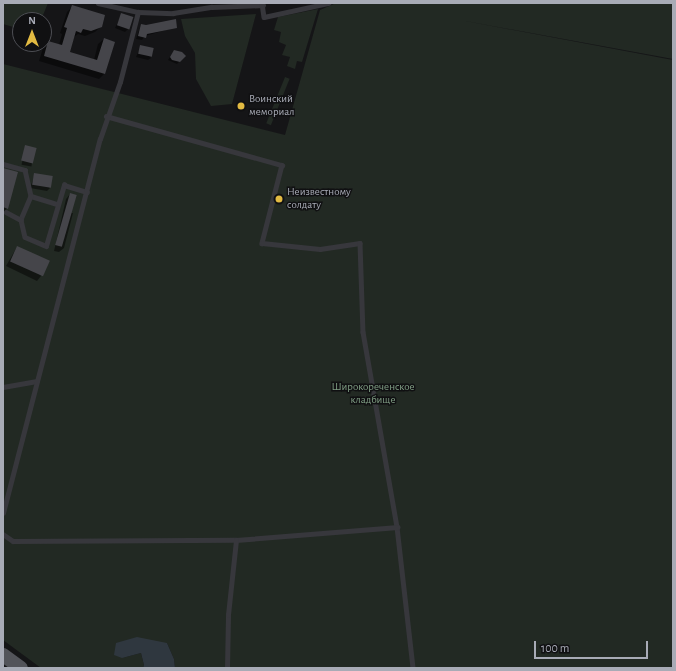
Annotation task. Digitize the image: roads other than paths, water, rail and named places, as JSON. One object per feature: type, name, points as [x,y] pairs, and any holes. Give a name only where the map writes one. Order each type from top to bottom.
[{"type":"main road","points":[[3,655],[20,668]]},
{"type":"lane","points":[[98,3],[138,12],[173,13],[212,7],[262,4],[264,16],[328,3]]},
{"type":"lane","points":[[3,513],[36,381],[88,192],[106,116],[120,82],[138,12]]},
{"type":"lane","points":[[106,116],[282,165],[262,243],[320,249],[360,243],[363,332],[398,527],[413,668]]},
{"type":"lane","points":[[3,164],[25,170],[31,196],[21,220],[25,238],[46,246],[57,204],[64,185],[88,192]]},
{"type":"lane","points":[[31,196],[57,204]]},
{"type":"lane","points":[[6,212],[21,220]]},
{"type":"lane","points":[[3,387],[36,381]]},
{"type":"lane","points":[[3,534],[12,541],[236,540],[398,527]]},
{"type":"lane","points":[[227,668],[228,615],[236,540]]},
{"type":"place","name":"Воинский мемориал","points":[[241,106]]},
{"type":"place","name":"Неизвестному солдату","points":[[279,199]]},
{"type":"park label","name":"Широкореченское кладбище","points":[[373,394]]}]
